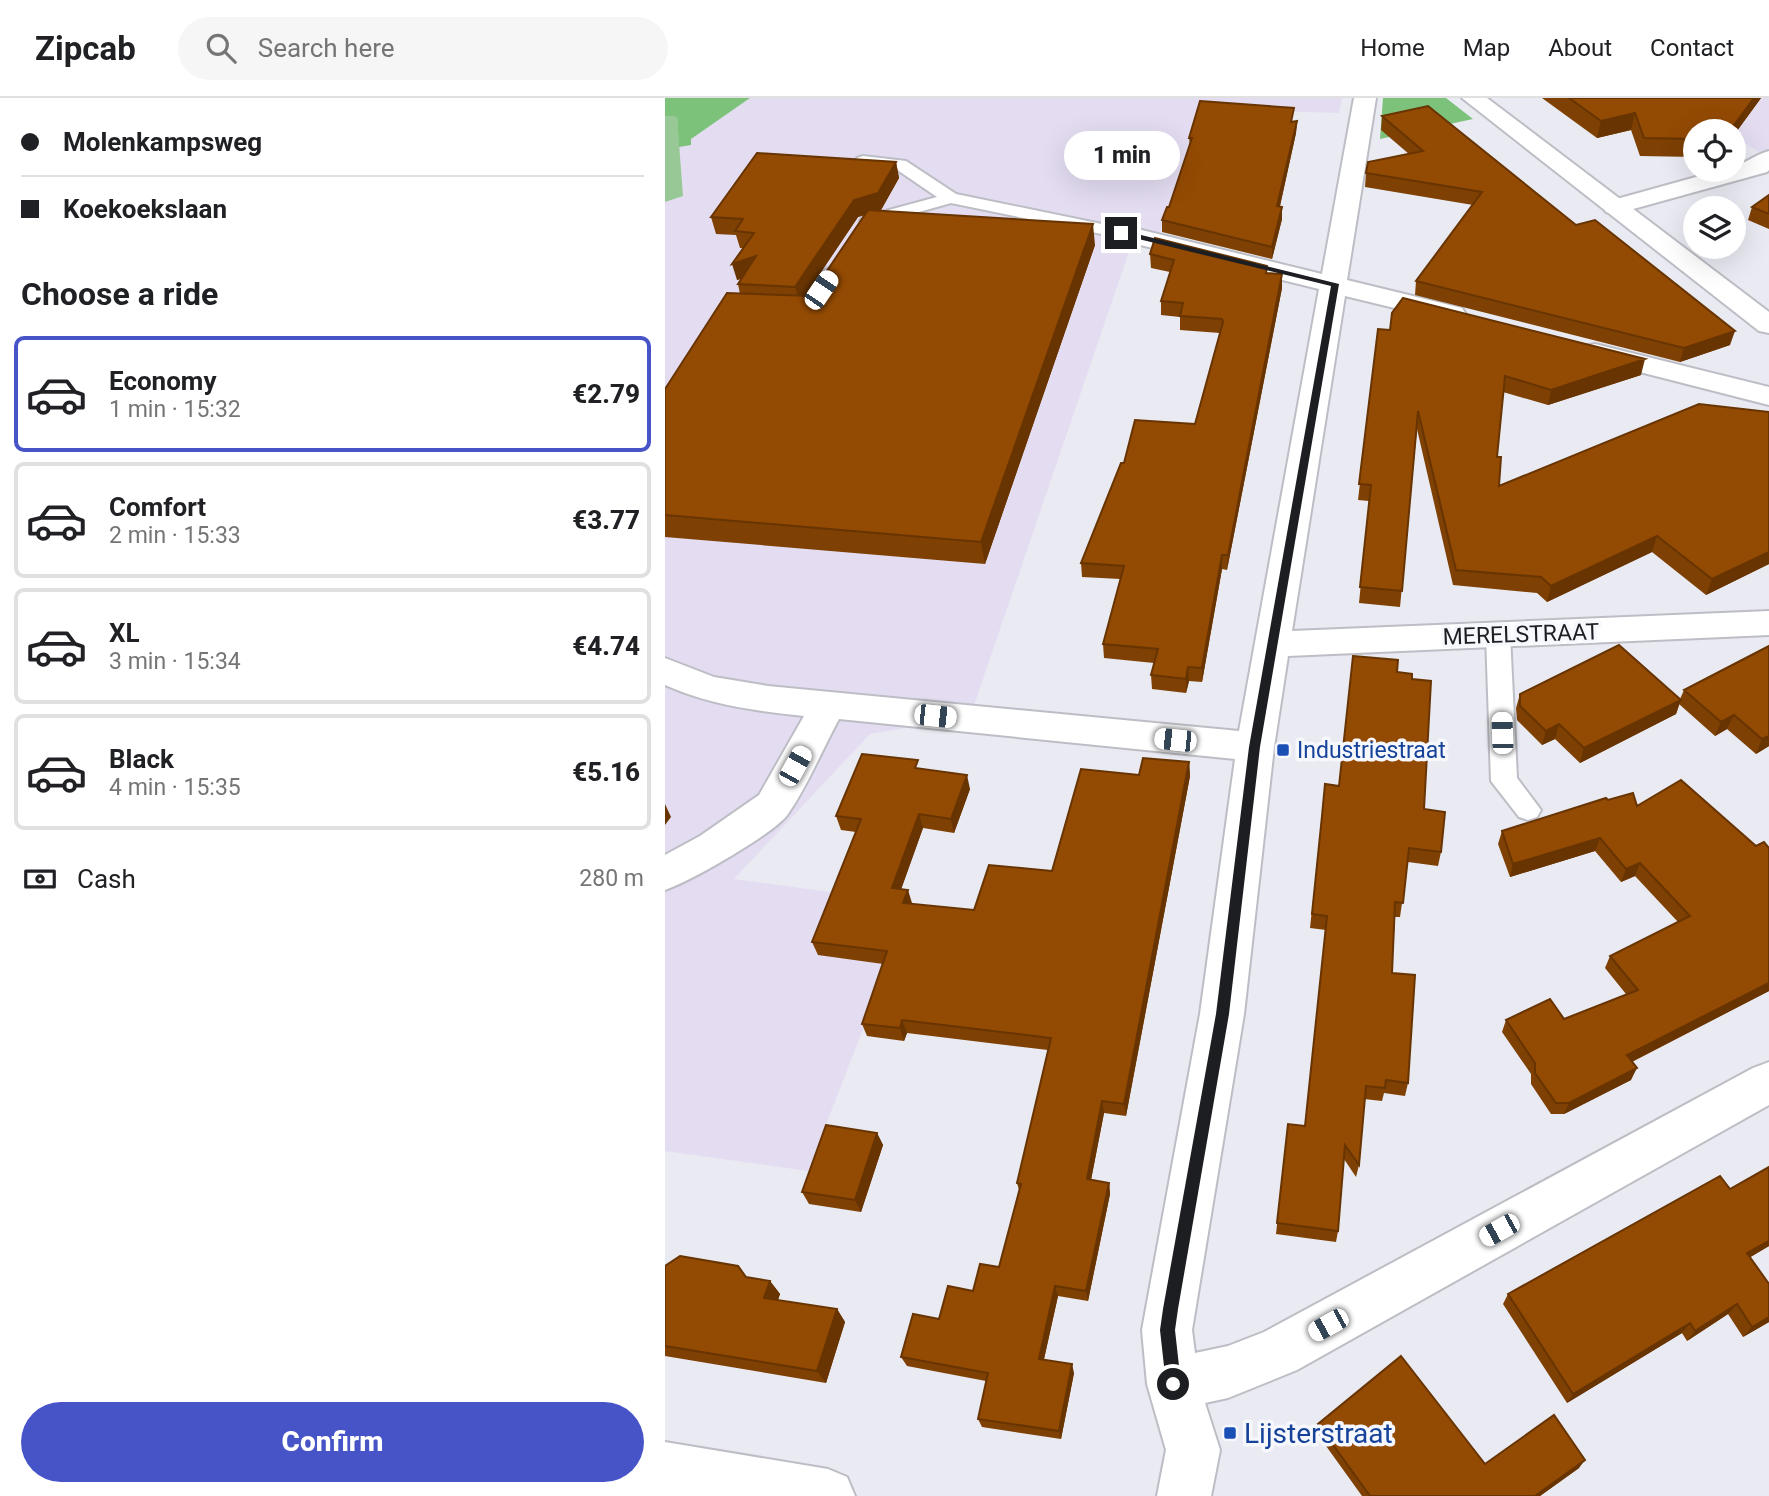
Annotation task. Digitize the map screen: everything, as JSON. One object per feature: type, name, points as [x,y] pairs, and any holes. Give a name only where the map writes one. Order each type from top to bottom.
[{"type":"street","points":[[1186,1495],[1193,1450],[1173,1384],[1167,1330],[1222,1014],[1255,747],[1365,98]]},
{"type":"street","points":[[1473,98],[1769,325]]},
{"type":"street","points":[[1615,206],[1758,167],[1769,158]]},
{"type":"street","points":[[1121,233],[1476,320]]},
{"type":"street","points":[[1566,344],[1769,396]]},
{"type":"street","name":"MERELSTRAAT","points":[[1273,644],[1769,623]]},
{"type":"street","points":[[665,671],[708,689],[828,706],[1255,747]]},
{"type":"street","points":[[665,874],[714,848],[773,806],[828,706]]},
{"type":"street","points":[[1173,1384],[1228,1373],[1279,1352],[1769,1082]]},
{"type":"street","points":[[665,1469],[828,1496]]},
{"type":"lane","points":[[847,160],[900,164],[951,198],[1121,233]]},
{"type":"lane","points":[[858,233],[866,222],[951,198]]},
{"type":"lane","points":[[1498,635],[1504,781],[1528,810]]},
{"type":"shaded area","points":[[665,98],[1342,98],[1339,113],[1202,109],[1160,233],[1132,243],[970,717],[870,734],[734,879],[912,903],[808,1171],[665,1151]]},
{"type":"shaded area","points":[[1675,98],[1769,98],[1769,158],[1746,144],[1746,119],[1713,119]]},
{"type":"green space","points":[[665,98],[750,98],[691,139],[691,145],[679,147],[677,117],[665,116]]},
{"type":"green space","points":[[1383,98],[1446,98],[1473,119],[1380,139]]},
{"type":"green space","points":[[665,116],[677,117],[683,196],[665,202]]},
{"type":"building","points":[[1569,98],[1754,98],[1738,119],[1683,119],[1683,139],[1644,138],[1635,113],[1601,121]]},
{"type":"building","points":[[1200,101],[1294,108],[1291,122],[1297,121],[1277,206],[1282,207],[1272,247],[1162,220],[1169,207],[1192,138],[1189,138]]},
{"type":"building","points":[[1428,106],[1576,225],[1595,220],[1735,331],[1684,348],[1416,281],[1482,192],[1366,173],[1368,162],[1423,151],[1382,116]]},
{"type":"building","points":[[757,153],[896,162],[878,193],[854,200],[795,287],[738,284],[756,256],[732,264],[754,233],[735,231],[743,219],[711,217]]},
{"type":"building","points":[[1769,195],[1769,214],[1752,207]]},
{"type":"building","points":[[868,210],[1093,224],[981,542],[665,515],[665,389],[727,293],[810,296]]},
{"type":"building","points":[[1155,238],[1267,266],[1266,273],[1282,274],[1228,555],[1222,555],[1202,668],[1188,667],[1186,679],[1151,675],[1158,649],[1103,644],[1124,566],[1081,563],[1121,463],[1124,463],[1135,420],[1195,424],[1223,322],[1222,319],[1180,316],[1183,303],[1161,301],[1174,260],[1150,254]]},
{"type":"building","points":[[1403,298],[1645,359],[1551,390],[1505,376],[1497,457],[1501,457],[1499,486],[1699,404],[1769,412],[1769,552],[1712,579],[1657,536],[1551,586],[1541,577],[1456,570],[1418,411],[1402,591],[1360,587],[1371,485],[1359,484],[1378,329],[1390,330],[1392,313]]},
{"type":"building","points":[[1619,645],[1681,700],[1584,748],[1559,724],[1546,731],[1520,706],[1520,694]]},
{"type":"building","points":[[1769,646],[1769,736],[1762,739],[1734,715],[1721,722],[1684,690]]},
{"type":"building","points":[[1353,656],[1398,660],[1397,672],[1412,674],[1412,679],[1431,681],[1424,809],[1445,812],[1441,852],[1409,848],[1403,903],[1395,902],[1392,973],[1415,975],[1408,1083],[1386,1080],[1385,1088],[1366,1086],[1359,1165],[1345,1145],[1338,1231],[1277,1223],[1288,1124],[1305,1126],[1327,916],[1312,914],[1325,784],[1339,786]]},
{"type":"building","points":[[862,754],[918,760],[915,768],[967,775],[951,819],[919,814],[892,888],[908,890],[903,903],[974,910],[989,865],[1052,871],[1081,769],[1139,775],[1143,758],[1189,762],[1124,1104],[1102,1101],[1087,1179],[1109,1183],[1086,1291],[1055,1286],[1039,1359],[1072,1364],[1059,1431],[978,1419],[988,1373],[901,1357],[913,1314],[939,1319],[948,1286],[973,1291],[980,1264],[999,1267],[1021,1184],[1017,1183],[1051,1038],[902,1020],[900,1028],[862,1024],[887,951],[812,942],[861,819],[836,816]]},
{"type":"building","points":[[1681,780],[1756,846],[1764,842],[1769,848],[1769,983],[1627,1055],[1637,1068],[1569,1103],[1556,1103],[1535,1073],[1535,1063],[1506,1020],[1550,999],[1564,1019],[1638,990],[1610,956],[1690,916],[1640,863],[1626,869],[1600,838],[1513,864],[1502,831],[1606,798],[1608,800],[1633,793],[1637,806]]},
{"type":"building","points":[[826,1125],[877,1133],[855,1200],[802,1192]]},
{"type":"building","points":[[1769,1167],[1769,1241],[1747,1253],[1769,1284],[1769,1317],[1752,1327],[1737,1304],[1695,1331],[1690,1323],[1573,1394],[1508,1294],[1720,1176],[1730,1189]]},
{"type":"building","points":[[680,1256],[738,1266],[746,1277],[770,1281],[764,1298],[837,1309],[817,1371],[665,1346],[665,1266]]},
{"type":"building","points":[[1401,1356],[1485,1464],[1554,1415],[1585,1460],[1535,1496],[1370,1496],[1318,1424]]},
{"type":"place","name":"Industriestraat","points":[[1283,750]]},
{"type":"place","name":"Lijsterstraat","points":[[1230,1433]]},
{"type":"route","points":[[1121,233],[1335,284],[1255,747],[1222,1014],[1167,1330],[1173,1384]]}]
